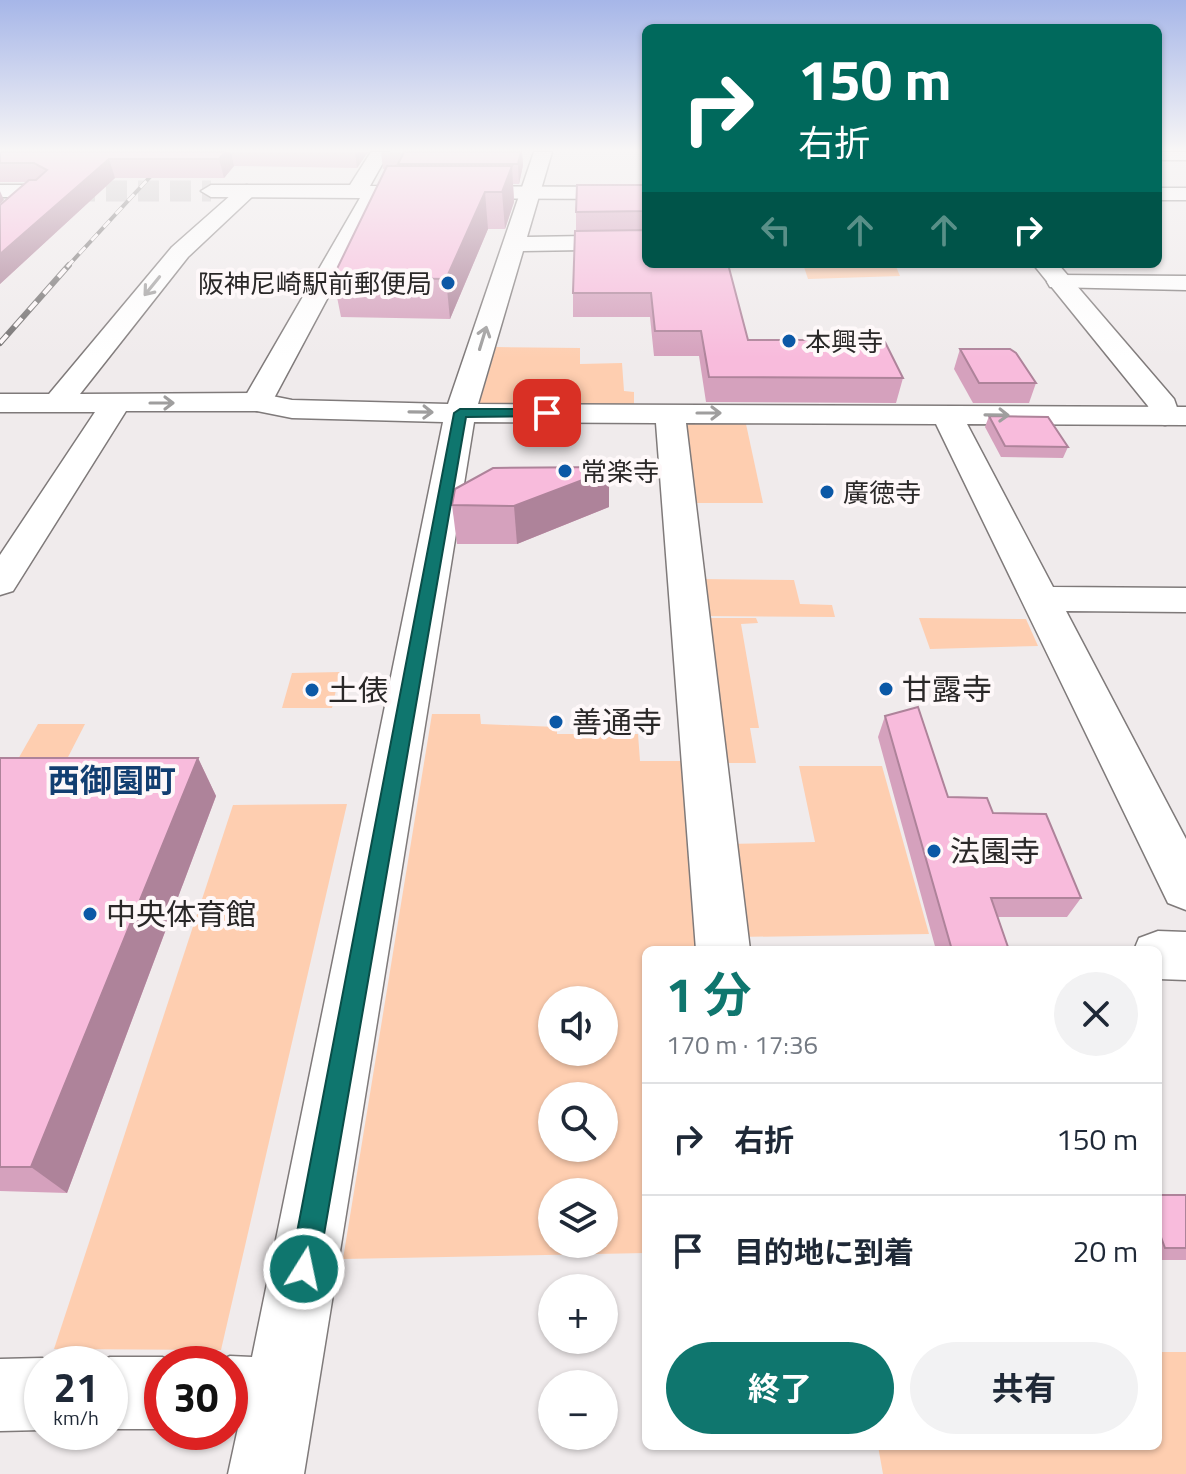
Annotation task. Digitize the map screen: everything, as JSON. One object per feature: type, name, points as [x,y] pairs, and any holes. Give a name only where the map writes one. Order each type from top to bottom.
[{"type":"street","points":[[57,403],[180,252],[214,221]]},
{"type":"street","points":[[257,402],[350,221]]},
{"type":"street","points":[[266,1474],[256,1393],[460,413],[519,221]]},
{"type":"street","points":[[512,244],[642,242]]},
{"type":"street","points":[[1052,273],[1186,283]]},
{"type":"street","points":[[1052,273],[1179,424]]},
{"type":"street","points":[[0,403],[257,402],[292,409],[460,413],[947,415],[1179,424]]},
{"type":"street","points":[[0,583],[116,403]]},
{"type":"street","points":[[670,413],[723,946]]},
{"type":"street","points":[[947,415],[1186,888]]},
{"type":"street","points":[[1040,599],[1181,609]]},
{"type":"street","points":[[1162,955],[1186,956]]},
{"type":"street","points":[[0,1395],[24,1394]]},
{"type":"shaded area","points":[[804,268],[897,268],[900,276],[808,279]]},
{"type":"shaded area","points":[[496,347],[580,348],[580,364],[622,363],[624,391],[634,392],[634,406],[479,405]]},
{"type":"shaded area","points":[[690,424],[746,424],[763,503],[692,503],[682,428]]},
{"type":"shaded area","points":[[698,579],[794,580],[800,604],[832,605],[835,617],[702,616]]},
{"type":"shaded area","points":[[701,618],[756,618],[758,623],[741,624],[759,728],[750,728],[756,763],[718,763]]},
{"type":"shaded area","points":[[919,618],[1026,619],[1038,646],[930,649]]},
{"type":"shaded area","name":"土俵","points":[[340,672],[332,708],[282,708],[292,673]]},
{"type":"shaded area","name":"善通寺","points":[[432,714],[480,714],[481,724],[557,727],[557,734],[638,734],[640,761],[685,761],[702,946],[642,946],[642,1253],[618,1254],[618,1178],[538,1178],[538,1255],[343,1259]]},
{"type":"shaded area","points":[[38,724],[85,724],[66,761],[17,761]]},
{"type":"shaded area","points":[[799,766],[882,766],[929,934],[739,937],[728,844],[815,842]]},
{"type":"shaded area","points":[[347,804],[222,1346],[144,1346],[144,1350],[128,1349],[128,1346],[55,1346],[233,805]]},
{"type":"shaded area","points":[[1162,1352],[1186,1352],[1186,1474],[883,1474],[879,1450],[1162,1450]]},
{"type":"building","points":[[0,221],[38,221],[0,254]]},
{"type":"building","points":[[360,221],[472,221],[446,279],[333,277]]},
{"type":"building","points":[[642,230],[642,268],[729,268],[748,340],[884,340],[903,378],[709,377],[701,331],[655,331],[651,293],[573,293],[575,231]]},
{"type":"building","points":[[960,349],[1010,349],[1036,383],[979,383]]},
{"type":"building","points":[[989,416],[1048,417],[1068,447],[1005,446]]},
{"type":"building","points":[[609,467],[609,470],[514,506],[452,505],[455,489],[493,468]]},
{"type":"building","points":[[918,707],[948,797],[987,798],[993,813],[1046,814],[1081,898],[991,898],[1008,946],[951,946],[885,716]]},
{"type":"building","points":[[0,758],[198,758],[31,1167],[0,1167]]},
{"type":"building","points":[[1162,1195],[1186,1195],[1186,1248],[1165,1248],[1162,1240]]},
{"type":"railway","points":[[67,267],[110,221]]},
{"type":"railway","points":[[0,343],[69,265]]},
{"type":"place","name":"阪神尼崎駅前郵便局","points":[[448,283]]},
{"type":"place","name":"本興寺","points":[[789,341]]},
{"type":"place","name":"常楽寺","points":[[565,471]]},
{"type":"place","name":"廣徳寺","points":[[827,492]]},
{"type":"place","name":"甘露寺","points":[[886,689]]},
{"type":"place","name":"土俵","points":[[312,690]]},
{"type":"place","name":"善通寺","points":[[556,722]]},
{"type":"place","name":"法園寺","points":[[934,851]]},
{"type":"place","name":"中央体育館","points":[[90,914]]},
{"type":"district","name":"西御園町","points":[[112,780]]},
{"type":"route","points":[[304,1269],[460,413],[547,413]]}]
